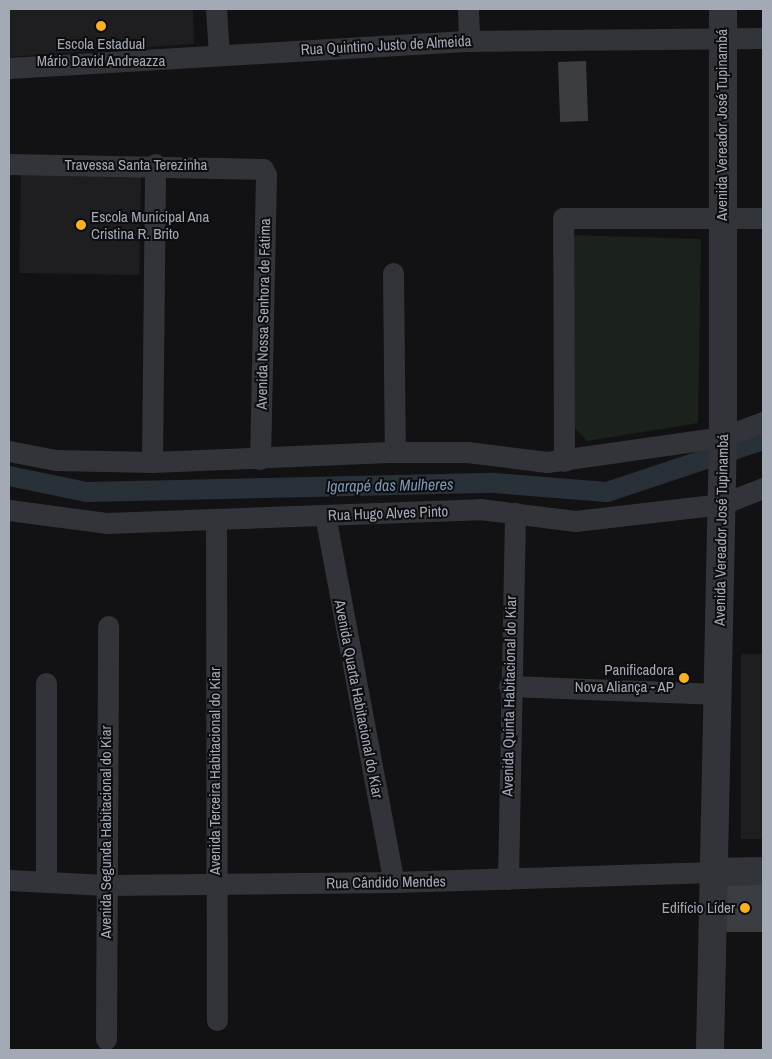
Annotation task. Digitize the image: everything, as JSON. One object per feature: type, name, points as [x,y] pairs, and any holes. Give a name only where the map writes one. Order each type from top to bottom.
[{"type":"street","points":[[216,9],[219,55]]},
{"type":"street","points":[[468,9],[469,41]]},
{"type":"street","name":"Avenida Vereador José Tupinambá","points":[[710,1050],[723,442],[722,9]]},
{"type":"street","name":"Rua Quintino Justo de Almeida","points":[[9,68],[469,41],[763,38]]},
{"type":"street","name":"Travessa Santa Terezinha","points":[[9,164],[155,164],[263,169]]},
{"type":"street","points":[[152,462],[155,164]]},
{"type":"street","name":"Avenida Nossa Senhora de Fátima","points":[[260,459],[266,175],[263,169]]},
{"type":"street","points":[[564,461],[563,218],[763,218]]},
{"type":"street","points":[[393,274],[395,452]]},
{"type":"street","points":[[9,451],[55,460],[152,462],[395,452],[564,461],[723,442],[763,422]]},
{"type":"street","name":"Rua Hugo Alves Pinto","points":[[9,510],[106,523],[216,521],[480,509],[575,522],[763,488]]},
{"type":"street","name":"Avenida Quinta Habitacional do Kiar","points":[[508,879],[509,686],[515,513]]},
{"type":"street","name":"Avenida Quarta Habitacional do Kiar","points":[[325,515],[394,882]]},
{"type":"street","name":"Avenida Terceira Habitacional do Kiar","points":[[216,521],[215,884],[217,1020]]},
{"type":"street","name":"Avenida Segunda Habitacional do Kiar","points":[[106,1039],[108,626]]},
{"type":"street","points":[[46,683],[46,882]]},
{"type":"street","points":[[509,686],[719,694]]},
{"type":"street","name":"Rua Cândido Mendes","points":[[9,880],[106,885],[394,882],[763,871]]},
{"type":"shaded area","name":"Escola Estadual Mário David Andreazza","points":[[9,9],[193,9],[194,44],[9,57]]},
{"type":"shaded area","name":"Escola Municipal Ana Cristina R. Brito","points":[[21,173],[141,175],[139,275],[19,273]]},
{"type":"shaded area","points":[[568,235],[701,239],[698,423],[587,441],[568,420]]},
{"type":"shaded area","points":[[741,654],[763,654],[763,839],[741,839]]},
{"type":"building","points":[[586,61],[588,121],[560,122],[558,62]]},
{"type":"building","name":"Edifício Líder","points":[[726,884],[763,884],[763,932],[726,932]]},
{"type":"waterway","name":"Igarapé das Mulheres","points":[[9,476],[86,492],[494,483],[607,492],[763,440]]},
{"type":"place","name":"Escola Estadual Mário David Andreazza","points":[[101,26]]},
{"type":"place","name":"Escola Municipal Ana Cristina R. Brito","points":[[81,225]]},
{"type":"place","name":"Panificadora Nova Aliança - AP","points":[[684,678]]},
{"type":"place","name":"Edifício Líder","points":[[745,908]]}]
